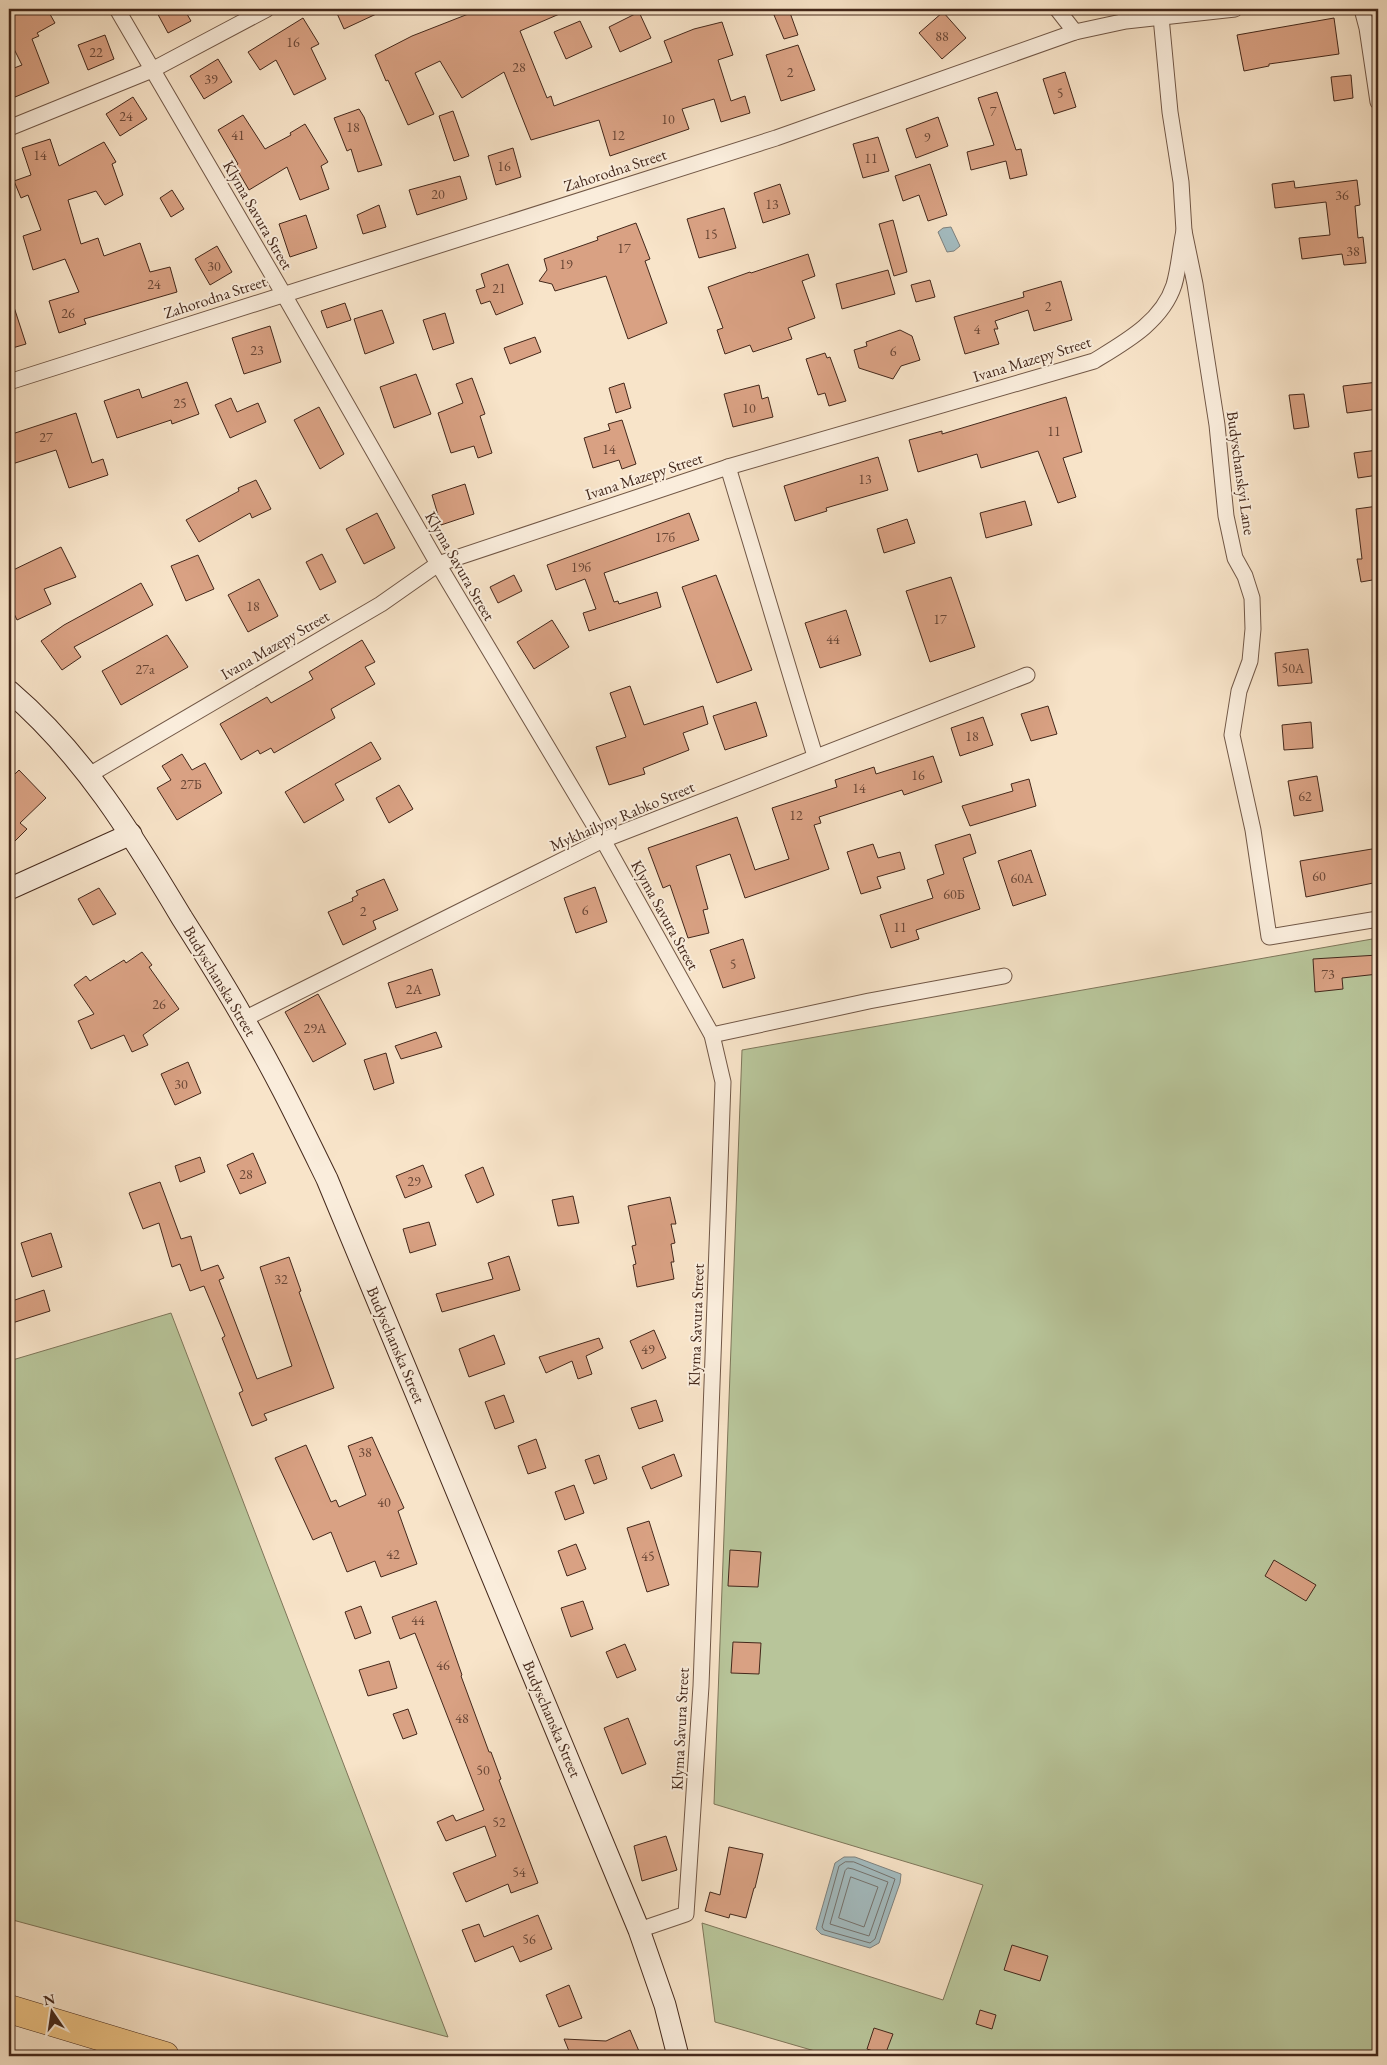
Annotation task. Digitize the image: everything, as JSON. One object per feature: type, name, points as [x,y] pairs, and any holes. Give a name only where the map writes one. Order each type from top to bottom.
[{"type":"highway","points":[[9,2009],[165,2056]]},
{"type":"street","name":"Klyma Savura Street","points":[[117,9],[283,293],[438,564],[603,840],[712,1035],[723,1082],[701,1686],[686,1914],[639,1930]]},
{"type":"street","points":[[9,128],[152,70],[268,9]]},
{"type":"street","points":[[1057,9],[1075,32]]},
{"type":"street","name":"Zahorodna Street","points":[[9,382],[283,293],[776,138],[1125,15],[1161,17],[1235,9]]},
{"type":"street","points":[[1362,9],[1367,28],[1378,102]]},
{"type":"street","name":"Budyschanskyi Lane","points":[[1161,17],[1170,112],[1181,182],[1184,231],[1195,284],[1217,425],[1226,516],[1236,558],[1245,576],[1252,598],[1250,661],[1239,691],[1232,735],[1253,830],[1270,937],[1378,919]]},
{"type":"street","name":"Ivana Mazepy Street","points":[[90,775],[200,708],[381,604],[438,564],[728,467],[1094,361],[1126,342],[1156,317],[1173,286],[1184,231]]},
{"type":"street","points":[[728,467],[815,756]]},
{"type":"street","name":"Mykhailyny Rabko Street","points":[[244,1019],[603,840],[1027,674]]},
{"type":"street","name":"Budyschanska Street","points":[[9,691],[32,711],[90,775],[131,834],[244,1019],[292,1108],[327,1179],[639,1930],[665,2005],[678,2056]]},
{"type":"street","points":[[9,889],[131,834]]},
{"type":"street","points":[[712,1035],[869,1001],[1004,976]]},
{"type":"green space","points":[[1378,938],[1378,2056],[832,2056],[715,2022],[702,1923],[943,2000],[983,1885],[714,1804],[742,1050]]},
{"type":"green space","points":[[171,1313],[448,2037],[9,1919],[9,1361]]},
{"type":"water","points":[[951,227],[960,246],[954,251],[947,252],[938,232],[943,228]]},
{"type":"water","points":[[844,1857],[855,1857],[901,1874],[900,1883],[879,1943],[870,1948],[821,1934],[816,1929],[835,1863]]},
{"type":"building","points":[[9,9],[47,9],[55,23],[37,33],[39,36],[32,39],[49,83],[15,97],[9,81],[9,70],[22,65],[9,39]]},
{"type":"building","points":[[155,9],[184,9],[191,21],[168,33]]},
{"type":"building","points":[[335,9],[387,9],[344,29]]},
{"type":"building","points":[[481,9],[571,9],[520,31],[547,98],[551,96],[554,106],[672,62],[664,41],[694,29],[722,22],[733,55],[718,60],[731,101],[745,96],[750,113],[721,122],[714,99],[682,109],[689,129],[610,156],[599,120],[531,140],[504,72],[462,98],[440,61],[415,73],[434,114],[408,125],[375,55],[412,36]]},
{"type":"building","points":[[789,10],[798,35],[784,39],[774,15]]},
{"type":"building","points":[[639,12],[651,38],[620,52],[609,27]]},
{"type":"building","points":[[943,12],[966,38],[942,59],[919,33]]},
{"type":"building","points":[[303,18],[319,44],[311,48],[326,79],[294,95],[276,60],[260,70],[248,52]]},
{"type":"building","points":[[1334,18],[1339,54],[1269,64],[1269,66],[1244,71],[1237,35]]},
{"type":"building","points":[[580,21],[592,47],[566,59],[554,32]]},
{"type":"building","points":[[105,35],[114,59],[88,70],[78,45]]},
{"type":"building","points":[[798,45],[815,90],[781,101],[766,55]]},
{"type":"building","points":[[218,59],[232,82],[204,99],[190,76]]},
{"type":"building","points":[[1065,72],[1076,107],[1054,114],[1043,79]]},
{"type":"building","points":[[1351,75],[1353,98],[1334,101],[1331,77]]},
{"type":"building","points":[[997,92],[1016,150],[1021,149],[1027,175],[1010,179],[1006,161],[971,170],[967,152],[994,145],[978,98]]},
{"type":"building","points":[[133,97],[147,119],[120,136],[106,114]]},
{"type":"building","points":[[359,109],[364,117],[382,165],[358,172],[351,149],[347,151],[334,118]]},
{"type":"building","points":[[453,111],[469,156],[454,161],[439,116]]},
{"type":"building","points":[[243,115],[265,149],[291,135],[290,133],[305,124],[328,162],[321,166],[329,189],[300,200],[287,167],[249,190],[235,166],[238,164],[218,130]]},
{"type":"building","points":[[938,117],[948,146],[916,158],[906,129]]},
{"type":"building","points":[[878,137],[889,171],[863,178],[853,144]]},
{"type":"building","points":[[50,139],[59,166],[104,142],[116,162],[112,164],[123,195],[105,205],[96,191],[68,200],[81,244],[98,238],[104,256],[140,243],[150,272],[170,267],[177,292],[84,319],[86,324],[59,333],[49,301],[79,292],[65,259],[33,270],[23,236],[41,230],[28,195],[21,198],[14,181],[31,175],[22,148]]},
{"type":"building","points":[[513,148],[521,177],[496,185],[488,156]]},
{"type":"building","points":[[930,164],[947,215],[928,221],[919,195],[903,201],[895,176]]},
{"type":"building","points":[[460,176],[467,199],[417,215],[409,190]]},
{"type":"building","points":[[1357,180],[1360,205],[1355,206],[1358,238],[1363,237],[1366,263],[1344,265],[1342,254],[1302,259],[1299,238],[1330,235],[1326,202],[1275,208],[1272,184],[1294,181],[1295,188]]},
{"type":"building","points":[[780,184],[790,214],[763,223],[754,193]]},
{"type":"building","points":[[172,190],[184,209],[171,217],[160,198]]},
{"type":"building","points":[[379,205],[386,227],[363,234],[357,215]]},
{"type":"building","points":[[724,208],[736,248],[699,258],[687,219]]},
{"type":"building","points":[[306,215],[317,248],[290,257],[279,224]]},
{"type":"building","points":[[893,220],[907,272],[894,276],[879,224]]},
{"type":"building","points":[[636,223],[650,259],[645,261],[667,323],[628,339],[606,276],[555,291],[552,284],[539,281],[547,270],[544,259],[598,240],[597,237]]},
{"type":"building","points":[[217,246],[232,272],[210,285],[195,259]]},
{"type":"building","points":[[808,254],[815,276],[802,281],[815,318],[788,328],[792,339],[753,352],[750,345],[725,354],[717,330],[723,328],[708,287]]},
{"type":"building","points":[[508,264],[523,304],[496,315],[490,301],[481,304],[476,290],[485,287],[481,274]]},
{"type":"building","points":[[888,270],[895,294],[842,309],[836,284]]},
{"type":"building","points":[[930,280],[935,297],[916,302],[911,285]]},
{"type":"building","points":[[1061,281],[1072,320],[1034,331],[1028,310],[995,321],[998,329],[994,329],[999,344],[965,354],[954,317],[1024,297],[1023,292]]},
{"type":"building","points":[[12,301],[26,344],[9,349],[9,302]]},
{"type":"building","points":[[345,303],[351,320],[327,328],[321,311]]},
{"type":"building","points":[[382,310],[394,343],[365,354],[354,319]]},
{"type":"building","points":[[445,313],[454,343],[433,350],[423,320]]},
{"type":"building","points":[[270,326],[281,362],[244,374],[232,338]]},
{"type":"building","points":[[900,330],[912,336],[920,360],[901,366],[893,379],[859,368],[854,350],[867,346],[866,342]]},
{"type":"building","points":[[535,337],[541,352],[510,364],[504,348]]},
{"type":"building","points":[[825,353],[827,358],[830,357],[846,401],[829,406],[825,393],[818,395],[806,359]]},
{"type":"building","points":[[416,374],[431,414],[394,428],[380,387]]},
{"type":"building","points":[[472,378],[485,414],[480,416],[492,453],[478,458],[474,446],[451,453],[438,413],[463,403],[456,384]]},
{"type":"building","points":[[187,382],[199,414],[172,424],[171,420],[117,438],[104,401],[139,389],[142,398]]},
{"type":"building","points":[[1378,382],[1378,409],[1347,413],[1343,386]]},
{"type":"building","points":[[624,383],[631,408],[616,413],[609,388]]},
{"type":"building","points":[[759,385],[762,399],[768,397],[773,417],[733,427],[724,394]]},
{"type":"building","points":[[1304,394],[1309,427],[1294,429],[1289,395]]},
{"type":"building","points":[[1066,397],[1082,452],[1063,458],[1076,497],[1058,503],[1038,451],[981,468],[977,454],[918,472],[909,440],[942,431],[942,434]]},
{"type":"building","points":[[231,398],[237,412],[258,403],[266,422],[230,438],[215,405]]},
{"type":"building","points":[[319,407],[344,454],[320,469],[294,420]]},
{"type":"building","points":[[76,413],[92,463],[103,459],[108,475],[69,488],[56,450],[9,465],[9,435]]},
{"type":"building","points":[[622,420],[636,464],[622,469],[619,460],[593,468],[584,438],[610,430],[608,424]]},
{"type":"building","points":[[1378,450],[1378,475],[1358,478],[1354,453]]},
{"type":"building","points":[[878,457],[888,490],[826,508],[827,511],[795,521],[784,486]]},
{"type":"building","points":[[256,480],[271,509],[252,518],[250,513],[199,542],[186,520],[239,491],[238,488]]},
{"type":"building","points":[[465,484],[474,514],[441,525],[432,495]]},
{"type":"building","points":[[1025,501],[1032,525],[986,538],[980,513]]},
{"type":"building","points":[[1378,506],[1378,579],[1361,582],[1357,559],[1362,559],[1356,509]]},
{"type":"building","points":[[377,513],[395,548],[364,564],[346,529]]},
{"type":"building","points":[[689,513],[699,540],[604,573],[614,602],[618,601],[619,604],[657,592],[661,607],[589,631],[583,613],[596,609],[585,579],[556,590],[547,565]]},
{"type":"building","points":[[907,519],[915,543],[884,553],[877,529]]},
{"type":"building","points":[[61,547],[76,577],[44,589],[51,604],[17,620],[9,603],[9,572]]},
{"type":"building","points":[[322,554],[336,582],[320,590],[306,562]]},
{"type":"building","points":[[198,555],[214,589],[186,601],[171,566]]},
{"type":"building","points":[[514,575],[522,591],[498,603],[490,587]]},
{"type":"building","points":[[716,575],[752,670],[717,683],[682,587]]},
{"type":"building","points":[[951,577],[975,647],[930,662],[906,591]]},
{"type":"building","points":[[259,579],[278,616],[248,632],[228,595]]},
{"type":"building","points":[[141,583],[153,605],[74,647],[81,657],[62,670],[41,641],[64,625]]},
{"type":"building","points":[[846,610],[861,655],[820,668],[805,623]]},
{"type":"building","points":[[552,620],[569,647],[534,669],[517,642]]},
{"type":"building","points":[[167,635],[188,667],[121,705],[102,671]]},
{"type":"building","points":[[362,640],[375,662],[365,667],[375,684],[331,709],[335,718],[274,753],[271,748],[260,754],[258,750],[241,760],[220,724],[267,697],[271,703],[313,679],[309,672]]},
{"type":"building","points":[[1308,649],[1312,683],[1278,686],[1275,653]]},
{"type":"building","points":[[630,686],[644,725],[703,706],[708,724],[683,733],[689,750],[643,768],[645,774],[609,785],[596,747],[626,737],[610,693]]},
{"type":"building","points":[[756,702],[767,736],[725,750],[713,716]]},
{"type":"building","points":[[1048,706],[1057,734],[1031,741],[1021,714]]},
{"type":"building","points":[[983,717],[993,745],[960,756],[951,728]]},
{"type":"building","points":[[1311,722],[1313,748],[1284,750],[1282,725]]},
{"type":"building","points":[[371,742],[381,759],[335,784],[344,800],[304,823],[285,792]]},
{"type":"building","points":[[182,754],[192,770],[205,763],[222,793],[177,820],[157,788],[171,780],[162,766]]},
{"type":"building","points":[[933,756],[942,782],[904,795],[902,790],[819,817],[821,823],[814,825],[829,869],[745,898],[730,854],[696,866],[708,909],[703,910],[709,933],[688,938],[670,885],[663,888],[648,848],[737,817],[755,870],[789,859],[772,808],[837,787],[835,780],[874,767],[876,774]]},
{"type":"building","points":[[19,770],[46,798],[20,823],[27,829],[9,847],[9,780]]},
{"type":"building","points":[[1317,776],[1323,811],[1294,816],[1288,781]]},
{"type":"building","points":[[1029,779],[1036,806],[970,826],[962,806],[1013,791],[1011,784]]},
{"type":"building","points":[[399,785],[413,809],[389,823],[376,798]]},
{"type":"building","points":[[970,834],[976,853],[963,858],[980,909],[916,930],[919,939],[891,948],[880,915],[933,898],[927,880],[944,874],[935,845]]},
{"type":"building","points":[[873,844],[878,858],[900,852],[905,869],[877,877],[881,888],[861,894],[847,852]]},
{"type":"building","points":[[1378,848],[1378,882],[1306,897],[1300,861]]},
{"type":"building","points":[[1031,850],[1046,895],[1013,906],[998,861]]},
{"type":"building","points":[[384,879],[398,910],[373,921],[376,929],[343,945],[328,912],[353,901],[352,898],[358,895],[356,891]]},
{"type":"building","points":[[595,887],[607,922],[576,933],[564,898]]},
{"type":"building","points":[[99,888],[116,914],[93,925],[78,899]]},
{"type":"building","points":[[743,939],[755,978],[723,988],[710,950]]},
{"type":"building","points":[[142,952],[152,965],[149,967],[179,1009],[143,1035],[148,1045],[132,1052],[124,1035],[91,1049],[78,1021],[94,1014],[74,985],[86,976],[90,981],[124,960],[126,963]]},
{"type":"building","points":[[1378,955],[1378,974],[1342,978],[1343,989],[1315,992],[1313,959]]},
{"type":"building","points":[[432,969],[440,995],[396,1008],[388,983]]},
{"type":"building","points":[[318,994],[346,1044],[313,1062],[285,1012]]},
{"type":"building","points":[[436,1032],[442,1047],[401,1059],[395,1046]]},
{"type":"building","points":[[386,1053],[394,1083],[374,1090],[364,1060]]},
{"type":"building","points":[[188,1062],[201,1093],[175,1105],[161,1074]]},
{"type":"building","points":[[253,1153],[266,1183],[240,1194],[227,1165]]},
{"type":"building","points":[[200,1157],[205,1172],[180,1182],[175,1166]]},
{"type":"building","points":[[423,1165],[432,1187],[405,1198],[396,1176]]},
{"type":"building","points":[[483,1167],[494,1195],[477,1203],[465,1175]]},
{"type":"building","points":[[160,1182],[181,1239],[191,1236],[201,1271],[218,1265],[224,1278],[219,1280],[257,1379],[292,1366],[260,1267],[289,1257],[301,1291],[299,1292],[334,1388],[264,1414],[267,1420],[252,1426],[239,1393],[243,1391],[222,1338],[225,1336],[204,1286],[190,1291],[180,1264],[172,1267],[159,1223],[143,1229],[129,1193]]},
{"type":"building","points":[[573,1196],[579,1223],[558,1226],[552,1200]]},
{"type":"building","points":[[670,1197],[676,1224],[671,1224],[675,1243],[671,1244],[674,1262],[671,1262],[674,1279],[637,1287],[633,1265],[636,1264],[632,1246],[636,1245],[628,1206]]},
{"type":"building","points":[[429,1222],[436,1245],[410,1253],[403,1229]]},
{"type":"building","points":[[51,1233],[62,1267],[32,1277],[21,1243]]},
{"type":"building","points":[[509,1256],[520,1290],[442,1312],[436,1294],[493,1279],[488,1263]]},
{"type":"building","points":[[44,1290],[50,1311],[9,1324],[9,1302]]},
{"type":"building","points":[[654,1330],[666,1358],[642,1369],[630,1341]]},
{"type":"building","points":[[494,1335],[505,1364],[469,1377],[459,1349]]},
{"type":"building","points":[[599,1338],[603,1348],[586,1356],[592,1374],[578,1379],[572,1361],[546,1373],[539,1357]]},
{"type":"building","points":[[504,1395],[514,1422],[495,1429],[485,1402]]},
{"type":"building","points":[[656,1400],[663,1421],[639,1429],[631,1408]]},
{"type":"building","points":[[372,1437],[404,1508],[398,1511],[417,1564],[381,1577],[375,1561],[347,1572],[331,1532],[313,1540],[275,1458],[306,1445],[331,1502],[336,1500],[339,1507],[366,1495],[348,1446]]},
{"type":"building","points":[[536,1439],[546,1468],[528,1474],[518,1446]]},
{"type":"building","points":[[674,1454],[682,1476],[651,1489],[642,1467]]},
{"type":"building","points":[[599,1455],[607,1479],[594,1484],[585,1460]]},
{"type":"building","points":[[574,1485],[584,1513],[565,1520],[555,1492]]},
{"type":"building","points":[[649,1521],[669,1585],[647,1592],[627,1528]]},
{"type":"building","points":[[576,1544],[586,1569],[567,1576],[558,1551]]},
{"type":"building","points":[[730,1550],[761,1552],[758,1587],[728,1586]]},
{"type":"building","points":[[1274,1560],[1316,1585],[1306,1601],[1265,1576]]},
{"type":"building","points":[[436,1601],[461,1676],[489,1752],[491,1752],[501,1779],[499,1780],[538,1883],[511,1893],[508,1884],[466,1902],[453,1873],[496,1856],[485,1826],[446,1841],[437,1822],[453,1815],[456,1821],[484,1810],[415,1633],[400,1639],[392,1617]]},
{"type":"building","points":[[583,1601],[593,1629],[571,1637],[561,1608]]},
{"type":"building","points":[[361,1606],[371,1633],[355,1639],[345,1612]]},
{"type":"building","points":[[733,1642],[761,1643],[759,1674],[731,1673]]},
{"type":"building","points":[[625,1644],[636,1670],[617,1678],[606,1652]]},
{"type":"building","points":[[389,1661],[397,1688],[368,1696],[359,1670]]},
{"type":"building","points":[[408,1709],[417,1734],[403,1739],[393,1714]]},
{"type":"building","points":[[628,1718],[646,1764],[622,1774],[604,1728]]},
{"type":"building","points":[[666,1836],[677,1870],[642,1881],[634,1846]]},
{"type":"building","points":[[729,1847],[763,1854],[746,1918],[730,1914],[729,1918],[705,1911],[710,1892],[720,1895]]},
{"type":"building","points":[[538,1915],[552,1949],[520,1962],[513,1946],[475,1962],[462,1930],[479,1924],[484,1937]]},
{"type":"building","points":[[1012,1945],[1048,1956],[1040,1981],[1004,1970]]},
{"type":"building","points":[[569,1985],[582,2018],[559,2027],[546,1995]]},
{"type":"building","points":[[980,2010],[996,2015],[992,2029],[976,2024]]},
{"type":"building","points":[[874,2028],[893,2034],[885,2055],[867,2049]]},
{"type":"building","points":[[630,2030],[641,2056],[571,2056],[564,2039],[606,2041]]}]
